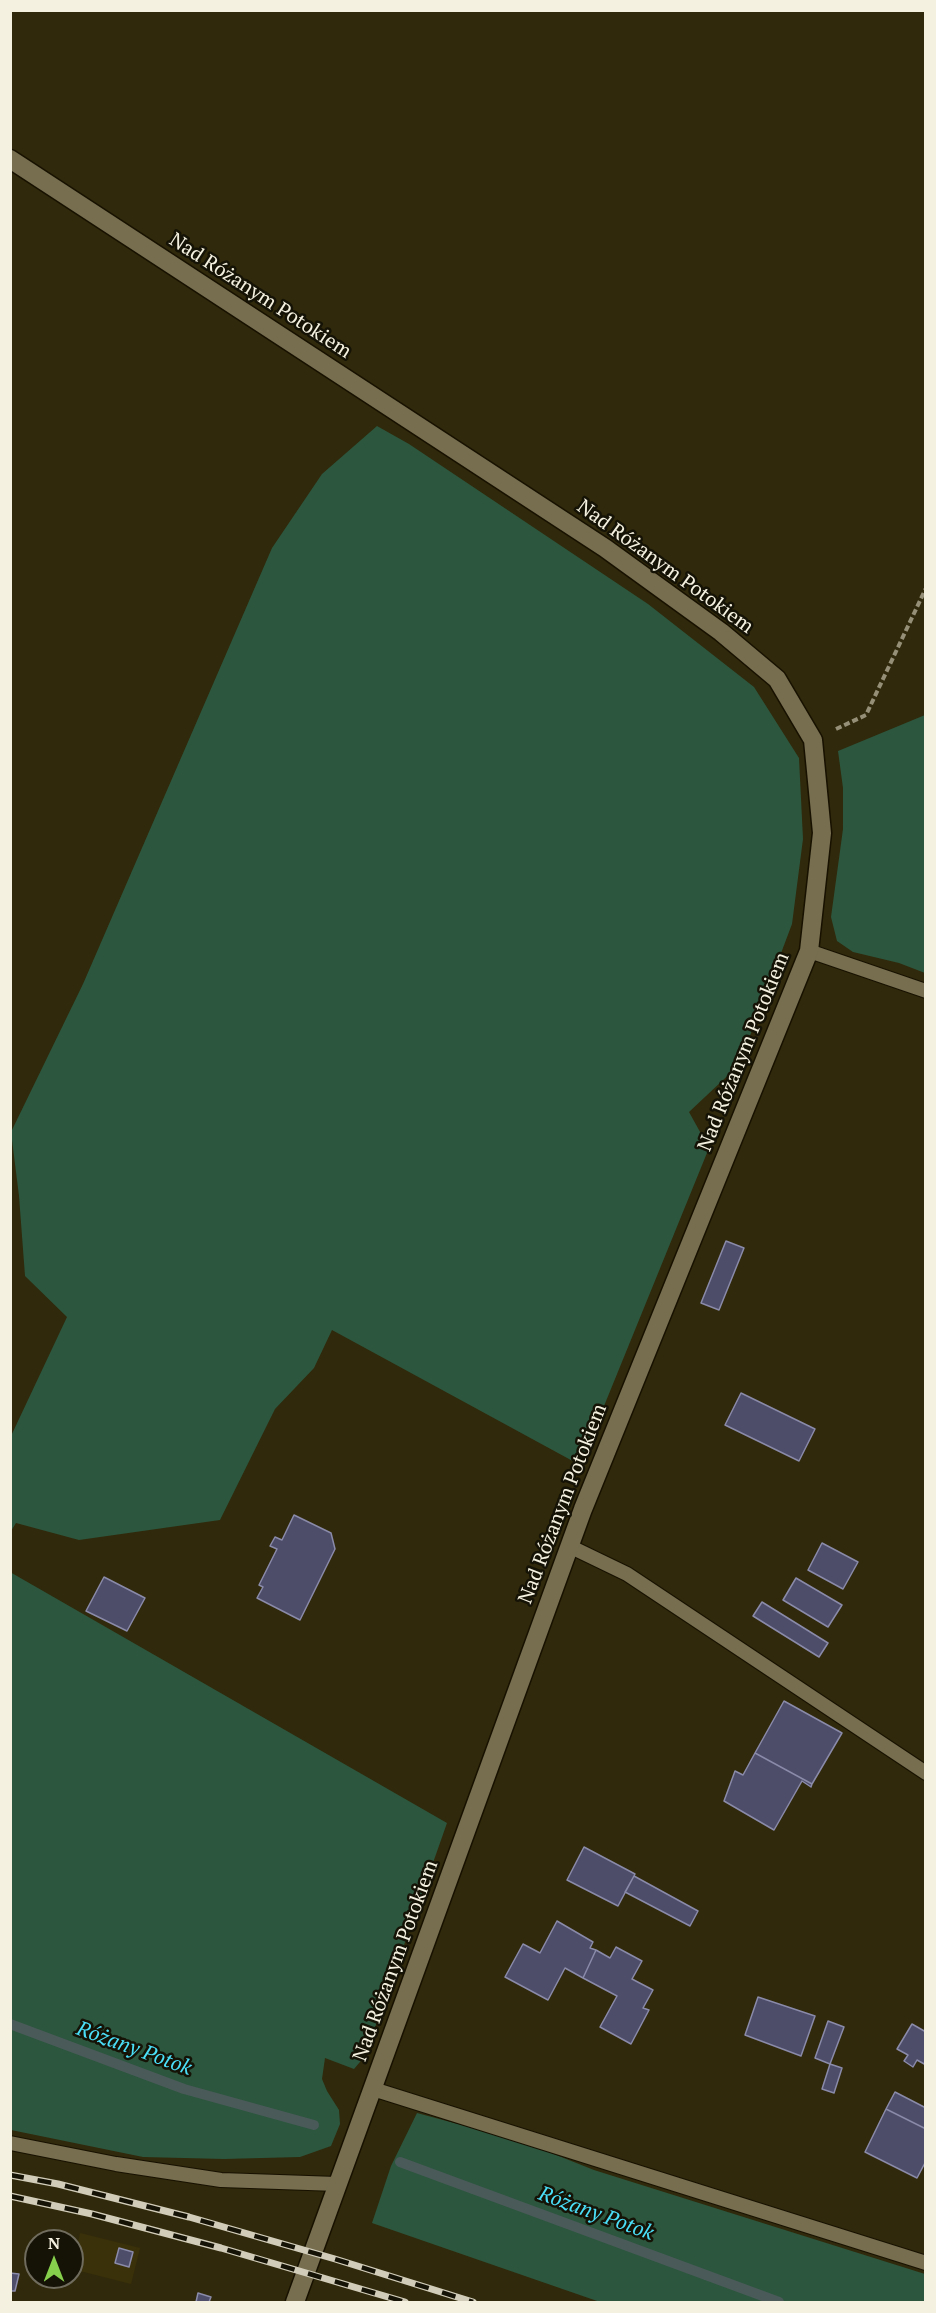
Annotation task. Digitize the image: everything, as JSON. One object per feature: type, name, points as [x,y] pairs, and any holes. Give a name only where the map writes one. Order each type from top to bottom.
[{"type":"street","name":"Nad Różanym Potokiem","points":[[10,159],[625,562],[721,632],[777,679],[813,740],[822,834],[809,951],[570,1546],[295,2302]]},
{"type":"lane","points":[[809,951],[926,991]]},
{"type":"lane","points":[[570,1546],[627,1574],[926,1773]]},
{"type":"lane","points":[[373,2089],[926,2263]]},
{"type":"lane","points":[[10,2143],[117,2164],[221,2180],[337,2184]]},
{"type":"path","points":[[813,740],[866,715],[926,588]]},
{"type":"shaded area","points":[[84,2234],[140,2248],[131,2284],[84,2272]]},
{"type":"green space","points":[[377,426],[409,444],[648,604],[754,687],[799,758],[803,839],[792,924],[739,1065],[689,1112],[709,1148],[580,1465],[332,1330],[314,1368],[275,1409],[220,1520],[79,1540],[16,1523],[11,1531],[11,1436],[67,1317],[25,1276],[11,1132],[83,984],[272,548],[322,474]]},
{"type":"green space","points":[[925,715],[925,973],[899,963],[853,952],[837,941],[831,917],[843,829],[843,788],[838,751]]},
{"type":"green space","points":[[10,1572],[447,1823],[365,2056],[354,2069],[325,2058],[322,2079],[339,2110],[340,2124],[331,2146],[300,2157],[224,2159],[143,2157],[11,2130]]},
{"type":"green space","points":[[417,2113],[521,2141],[594,2170],[925,2274],[925,2302],[600,2302],[372,2223],[391,2166]]},
{"type":"building","points":[[726,1241],[744,1248],[719,1310],[701,1303]]},
{"type":"building","points":[[741,1393],[815,1429],[799,1461],[725,1425]]},
{"type":"building","points":[[294,1515],[331,1533],[335,1549],[300,1620],[257,1598],[263,1587],[259,1585],[277,1549],[270,1546],[275,1537],[282,1540]]},
{"type":"building","points":[[822,1543],[858,1562],[843,1589],[808,1570]]},
{"type":"building","points":[[104,1577],[145,1598],[127,1631],[86,1611]]},
{"type":"building","points":[[796,1578],[842,1605],[828,1627],[783,1600]]},
{"type":"building","points":[[762,1602],[828,1643],[819,1657],[753,1616]]},
{"type":"building","points":[[784,1701],[842,1733],[812,1784],[755,1753]]},
{"type":"building","points":[[755,1753],[812,1784],[811,1787],[802,1781],[774,1830],[724,1801],[735,1771],[743,1775]]},
{"type":"building","points":[[584,1847],[635,1874],[618,1906],[567,1880]]},
{"type":"building","points":[[634,1876],[698,1911],[690,1926],[625,1892]]},
{"type":"building","points":[[557,1921],[593,1942],[590,1948],[596,1950],[583,1978],[565,1968],[548,2000],[505,1977],[523,1944],[540,1953]]},
{"type":"building","points":[[616,1947],[642,1961],[632,1979],[653,1990],[643,2008],[649,2010],[631,2044],[600,2027],[617,1996],[583,1978],[596,1950],[610,1958]]},
{"type":"building","points":[[758,1997],[815,2016],[801,2056],[745,2035]]},
{"type":"building","points":[[828,2021],[844,2027],[830,2064],[815,2058]]},
{"type":"building","points":[[912,2024],[926,2032],[926,2065],[917,2060],[913,2067],[904,2061],[908,2055],[897,2049]]},
{"type":"building","points":[[830,2064],[842,2068],[834,2093],[822,2089]]},
{"type":"building","points":[[895,2092],[926,2108],[926,2129],[886,2109]]},
{"type":"building","points":[[886,2109],[926,2129],[926,2161],[917,2178],[865,2152]]},
{"type":"building","points":[[119,2248],[133,2252],[129,2267],[115,2263]]},
{"type":"building","points":[[10,2273],[19,2274],[15,2291],[10,2291]]},
{"type":"building","points":[[198,2293],[211,2297],[209,2302],[196,2302]]},
{"type":"waterway","name":"Różany Potok","points":[[10,2024],[184,2089],[314,2125]]},
{"type":"waterway","name":"Różany Potok","points":[[400,2162],[779,2302]]},
{"type":"railway","points":[[10,2175],[58,2184],[189,2217],[473,2302]]},
{"type":"railway","points":[[10,2196],[92,2214],[221,2248],[405,2302]]}]
